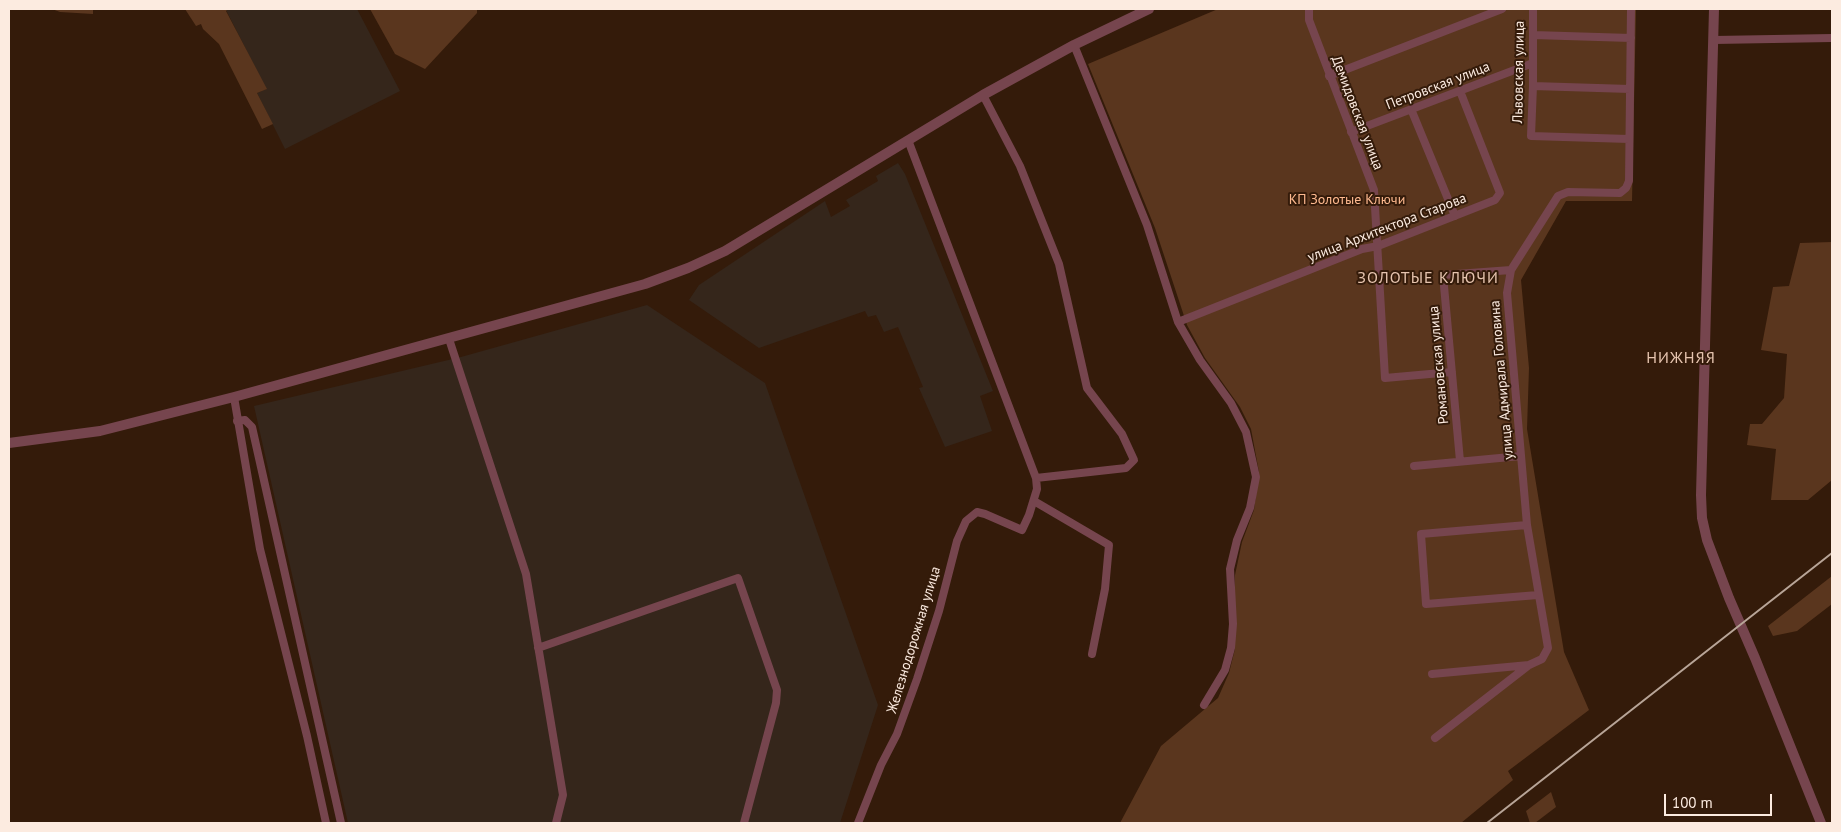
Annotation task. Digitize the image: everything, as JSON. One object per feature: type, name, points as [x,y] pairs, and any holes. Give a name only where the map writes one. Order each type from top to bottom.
[{"type":"street","points":[[9,443],[100,431],[234,397],[645,284],[688,268],[725,251],[983,95],[1074,45],[1149,9]]},
{"type":"street","name":"Демидовская улица","points":[[1309,9],[1309,20],[1329,76],[1374,190],[1385,378],[1452,372]]},
{"type":"street","points":[[1329,76],[1502,9]]},
{"type":"street","name":"Львовская улица","points":[[1533,9],[1531,136],[1629,139]]},
{"type":"street","name":"улица Адмирала Головина","points":[[1435,738],[1529,666],[1542,659],[1548,648],[1527,526],[1507,293],[1511,270],[1558,196],[1568,192],[1620,193],[1626,188],[1629,181],[1631,9]]},
{"type":"street","points":[[1714,9],[1701,495],[1702,518],[1707,540],[1729,598],[1822,823]]},
{"type":"street","points":[[1533,35],[1631,38]]},
{"type":"street","points":[[1714,40],[1832,38]]},
{"type":"street","points":[[1074,45],[1147,226],[1178,322],[1200,360],[1231,403],[1246,432],[1256,477],[1250,508],[1237,540],[1230,569],[1233,624],[1231,648],[1225,670],[1204,705]]},
{"type":"street","name":"Петровская улица","points":[[1352,132],[1533,63]]},
{"type":"street","points":[[1533,86],[1630,89]]},
{"type":"street","name":"улица Архитектора Старова","points":[[1178,322],[1362,249],[1378,246],[1495,200],[1500,193],[1460,91]]},
{"type":"street","points":[[983,95],[1020,166],[1059,264],[1087,388],[1122,434],[1134,460],[1126,468],[1036,478]]},
{"type":"street","points":[[1411,109],[1455,216]]},
{"type":"street","points":[[908,140],[1036,478],[1037,489],[1034,501],[1109,545],[1105,589],[1092,654]]},
{"type":"street","name":"Романовская улица","points":[[1460,461],[1444,275],[1511,270]]},
{"type":"street","points":[[449,339],[526,574],[563,795],[556,823]]},
{"type":"street","points":[[234,397],[260,549],[308,736],[326,823]]},
{"type":"street","points":[[237,421],[246,420],[252,427],[341,823]]},
{"type":"street","points":[[1414,466],[1521,456]]},
{"type":"street","name":"Железнодорожная улица","points":[[858,823],[881,765],[897,734],[917,679],[939,612],[957,541],[966,521],[977,512],[1022,530],[1034,501]]},
{"type":"street","points":[[1527,526],[1421,534],[1426,604],[1538,595]]},
{"type":"street","points":[[538,648],[738,578],[777,690],[776,703],[744,823]]},
{"type":"street","points":[[1432,674],[1529,666]]},
{"type":"shaded area","points":[[357,9],[400,91],[285,149],[257,93],[266,89],[226,10]]},
{"type":"shaded area","points":[[898,163],[905,174],[993,391],[980,396],[992,431],[945,447],[919,388],[923,387],[898,327],[884,332],[876,315],[868,317],[865,311],[759,348],[689,300],[699,285],[825,201],[831,217],[850,206],[846,200],[878,181],[876,176]]},
{"type":"shaded area","points":[[647,305],[765,383],[878,705],[840,823],[348,823],[254,406],[461,357]]},
{"type":"green space","points":[[52,9],[93,9],[93,14],[60,12]]},
{"type":"green space","points":[[185,9],[228,9],[226,11],[267,89],[257,93],[273,124],[262,129],[219,44],[203,29],[201,24],[196,26]]},
{"type":"green space","points":[[370,9],[477,9],[477,13],[425,69],[395,54]]},
{"type":"green space","name":"КП Золотые Ключи","points":[[1218,9],[1636,9],[1632,201],[1566,201],[1521,280],[1529,368],[1527,429],[1564,652],[1589,710],[1508,771],[1513,780],[1461,823],[1120,823],[1161,746],[1218,698],[1229,673],[1235,649],[1235,575],[1242,542],[1254,510],[1259,472],[1251,429],[1240,407],[1205,358],[1187,325],[1155,228],[1088,64]]},
{"type":"green space","points":[[1832,242],[1832,480],[1808,500],[1771,500],[1776,449],[1747,445],[1750,424],[1762,424],[1784,398],[1787,354],[1761,350],[1773,287],[1789,286],[1800,243]]},
{"type":"green space","points":[[1832,576],[1832,604],[1797,631],[1773,636],[1768,626]]},
{"type":"green space","points":[[1551,792],[1556,807],[1535,823],[1530,823],[1526,811]]},
{"type":"railway","points":[[1487,823],[1832,553]]},
{"type":"district","name":"ЗОЛОТЫЕ КЛЮЧИ","points":[[1428,278]]},
{"type":"district","name":"НИЖНЯЯ","points":[[1681,358]]}]
